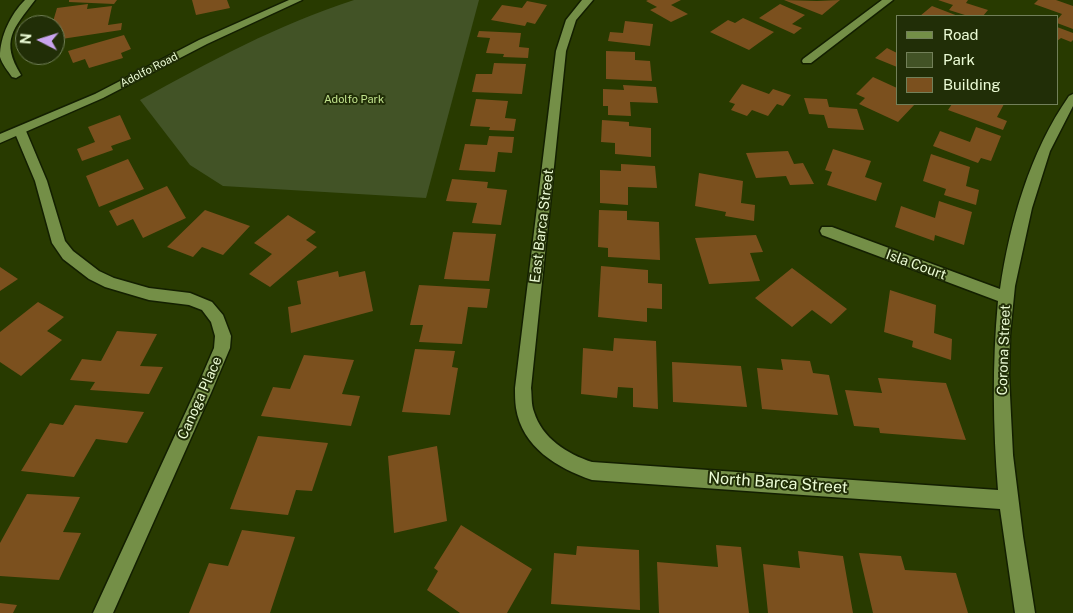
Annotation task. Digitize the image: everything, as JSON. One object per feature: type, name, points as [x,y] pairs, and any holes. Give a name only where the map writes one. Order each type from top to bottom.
[{"type":"street","points":[[16,75],[6,56],[7,36],[17,15],[30,0]]},
{"type":"street","name":"Adolfo Road","points":[[0,138],[99,96],[203,42],[295,0]]},
{"type":"street","name":"East Barca Street","points":[[552,452],[534,433],[525,411],[523,388],[564,32],[572,16],[588,0]]},
{"type":"street","points":[[808,62],[888,0]]},
{"type":"street","name":"Corona Street","points":[[1025,613],[1009,500],[1002,416],[1006,298],[1013,254],[1032,184],[1043,152],[1073,98]]},
{"type":"street","name":"Canoga Place","points":[[20,131],[41,182],[59,243],[68,255],[94,275],[110,283],[150,294],[190,298],[207,306],[218,319],[223,336],[222,348],[203,393],[103,613]]},
{"type":"street","name":"Isla Court","points":[[827,231],[1006,298]]},
{"type":"street","name":"North Barca Street","points":[[552,452],[575,466],[592,471],[1009,500]]},
{"type":"green space","name":"Adolfo Park","points":[[354,0],[479,0],[426,198],[223,186],[190,165],[140,100],[218,58],[272,32]]},
{"type":"building","points":[[69,0],[117,0],[114,4],[69,2]]},
{"type":"building","points":[[192,0],[227,0],[230,8],[196,15]]},
{"type":"building","points":[[681,0],[671,5],[688,14],[671,22],[650,10],[657,7],[646,1]]},
{"type":"building","points":[[784,0],[817,1],[840,0],[822,15]]},
{"type":"building","points":[[938,0],[968,0],[966,3],[988,10],[984,15],[965,15],[949,10],[953,5]]},
{"type":"building","points":[[1038,0],[1056,0],[1073,6],[1073,29],[1058,23],[1058,19],[1062,14],[1034,4]]},
{"type":"building","points":[[527,1],[547,5],[535,24],[527,22],[525,26],[491,20],[502,5],[522,8]]},
{"type":"building","points":[[88,4],[87,9],[112,6],[108,25],[122,23],[121,30],[65,38],[65,15],[55,15],[57,8]]},
{"type":"building","points":[[780,4],[805,15],[792,24],[802,28],[794,34],[759,18]]},
{"type":"building","points":[[932,6],[955,15],[921,15]]},
{"type":"building","points":[[743,18],[774,32],[749,50],[710,32],[728,20],[735,23]]},
{"type":"building","points":[[625,21],[653,24],[650,46],[608,41],[610,32],[623,33]]},
{"type":"building","points":[[1058,27],[1073,33],[1073,40],[1071,42],[1061,38],[1058,40]]},
{"type":"building","points":[[479,31],[521,33],[519,47],[529,48],[528,58],[503,57],[504,54],[486,53],[490,38],[477,37]]},
{"type":"building","points":[[124,35],[131,49],[121,53],[123,58],[89,68],[85,59],[73,63],[68,51]]},
{"type":"building","points":[[887,48],[896,52],[896,67],[875,58]]},
{"type":"building","points":[[606,51],[635,52],[635,60],[650,61],[652,81],[606,79]]},
{"type":"building","points":[[494,63],[526,64],[522,94],[472,92],[476,74],[492,74]]},
{"type":"building","points":[[873,77],[896,88],[896,105],[914,105],[898,122],[859,104],[865,98],[856,94]]},
{"type":"building","points":[[742,84],[769,94],[773,89],[791,95],[783,106],[777,104],[768,116],[752,110],[747,116],[731,110],[735,104],[729,102]]},
{"type":"building","points":[[623,85],[656,87],[658,103],[630,102],[631,116],[608,115],[608,106],[603,106],[603,89],[624,90]]},
{"type":"building","points":[[804,98],[827,99],[829,107],[857,109],[864,130],[828,128],[824,115],[809,114]]},
{"type":"building","points":[[476,99],[508,101],[505,118],[516,119],[514,131],[489,130],[490,127],[470,126]]},
{"type":"building","points":[[951,105],[1003,105],[997,117],[1007,121],[1003,130],[948,110]]},
{"type":"building","points":[[120,115],[131,139],[111,146],[113,150],[82,161],[77,149],[95,142],[88,127]]},
{"type":"building","points":[[602,120],[629,122],[629,126],[651,128],[651,157],[615,154],[615,143],[601,142]]},
{"type":"building","points":[[976,127],[1001,136],[991,161],[981,158],[978,163],[933,146],[940,131],[970,142]]},
{"type":"building","points":[[489,136],[514,137],[512,153],[498,152],[495,172],[459,170],[465,144],[487,145]]},
{"type":"building","points":[[833,149],[871,161],[865,177],[882,183],[876,201],[827,185],[832,172],[825,170]]},
{"type":"building","points":[[788,151],[794,164],[803,163],[814,184],[790,185],[786,176],[756,178],[746,153]]},
{"type":"building","points":[[931,154],[970,167],[966,186],[979,190],[976,205],[944,195],[946,189],[923,181]]},
{"type":"building","points":[[128,159],[144,189],[99,207],[86,176]]},
{"type":"building","points":[[621,164],[655,166],[657,188],[628,187],[628,205],[600,203],[600,170],[621,171]]},
{"type":"building","points":[[699,173],[743,181],[741,203],[755,205],[754,221],[725,216],[726,212],[695,206]]},
{"type":"building","points":[[452,179],[488,182],[487,188],[507,190],[501,225],[472,223],[477,203],[446,201]]},
{"type":"building","points":[[167,186],[186,218],[143,238],[133,219],[117,226],[109,211]]},
{"type":"building","points":[[939,201],[972,212],[964,245],[935,235],[934,241],[895,227],[901,206],[935,218]]},
{"type":"building","points":[[205,210],[250,226],[223,255],[202,247],[193,257],[167,247]]},
{"type":"building","points":[[599,210],[627,211],[627,220],[659,222],[660,260],[608,257],[608,248],[598,247]]},
{"type":"building","points":[[288,215],[316,232],[306,240],[317,247],[270,287],[249,274],[272,254],[254,243]]},
{"type":"building","points":[[453,232],[496,234],[489,281],[444,279]]},
{"type":"building","points":[[756,235],[763,252],[750,253],[760,281],[709,284],[695,238]]},
{"type":"building","points":[[601,266],[648,270],[648,283],[662,284],[662,309],[647,308],[647,322],[598,317]]},
{"type":"building","points":[[0,267],[18,279],[0,291]]},
{"type":"building","points":[[792,268],[847,309],[831,324],[812,310],[792,327],[755,298]]},
{"type":"building","points":[[338,271],[339,277],[365,271],[373,311],[291,333],[288,307],[301,304],[297,281]]},
{"type":"building","points":[[419,285],[490,289],[487,308],[468,307],[462,344],[419,342],[423,325],[410,325]]},
{"type":"building","points":[[890,290],[936,305],[934,333],[952,339],[951,360],[912,347],[913,341],[884,332]]},
{"type":"building","points":[[38,302],[64,317],[47,331],[62,340],[21,376],[0,362],[0,332]]},
{"type":"building","points":[[117,331],[157,334],[140,366],[163,367],[149,394],[90,390],[95,382],[70,380],[82,359],[101,361]]},
{"type":"building","points":[[614,338],[656,341],[658,409],[633,407],[633,388],[618,387],[617,398],[581,394],[583,348],[613,351]]},
{"type":"building","points":[[415,349],[455,351],[452,367],[458,368],[450,415],[402,412]]},
{"type":"building","points":[[304,355],[354,360],[342,394],[360,396],[351,426],[261,416],[273,387],[290,389]]},
{"type":"building","points":[[781,359],[810,361],[813,373],[829,375],[838,415],[762,409],[757,368],[783,370]]},
{"type":"building","points":[[672,362],[741,366],[747,407],[673,402]]},
{"type":"building","points":[[878,378],[946,383],[966,440],[880,433],[879,428],[854,426],[845,390],[882,393]]},
{"type":"building","points":[[75,405],[144,412],[127,443],[96,439],[74,477],[21,471],[50,423],[63,425]]},
{"type":"building","points":[[258,436],[328,443],[312,491],[296,490],[288,515],[230,509]]},
{"type":"building","points":[[437,446],[447,521],[394,533],[388,456]]},
{"type":"building","points":[[27,494],[80,497],[63,532],[81,533],[59,580],[0,576],[0,543]]},
{"type":"building","points":[[461,525],[532,569],[507,613],[460,613],[427,590],[438,571],[434,568]]},
{"type":"building","points":[[242,530],[295,537],[270,613],[189,613],[209,563],[228,566]]},
{"type":"building","points":[[716,545],[741,547],[749,613],[659,613],[657,562],[718,567]]},
{"type":"building","points":[[577,546],[639,550],[640,610],[551,604],[554,553],[576,555]]},
{"type":"building","points":[[798,551],[843,556],[853,613],[768,613],[763,564],[800,568]]},
{"type":"building","points":[[859,553],[901,556],[905,570],[956,573],[968,613],[873,613]]},
{"type":"building","points":[[0,603],[17,605],[13,613],[0,613]]}]
